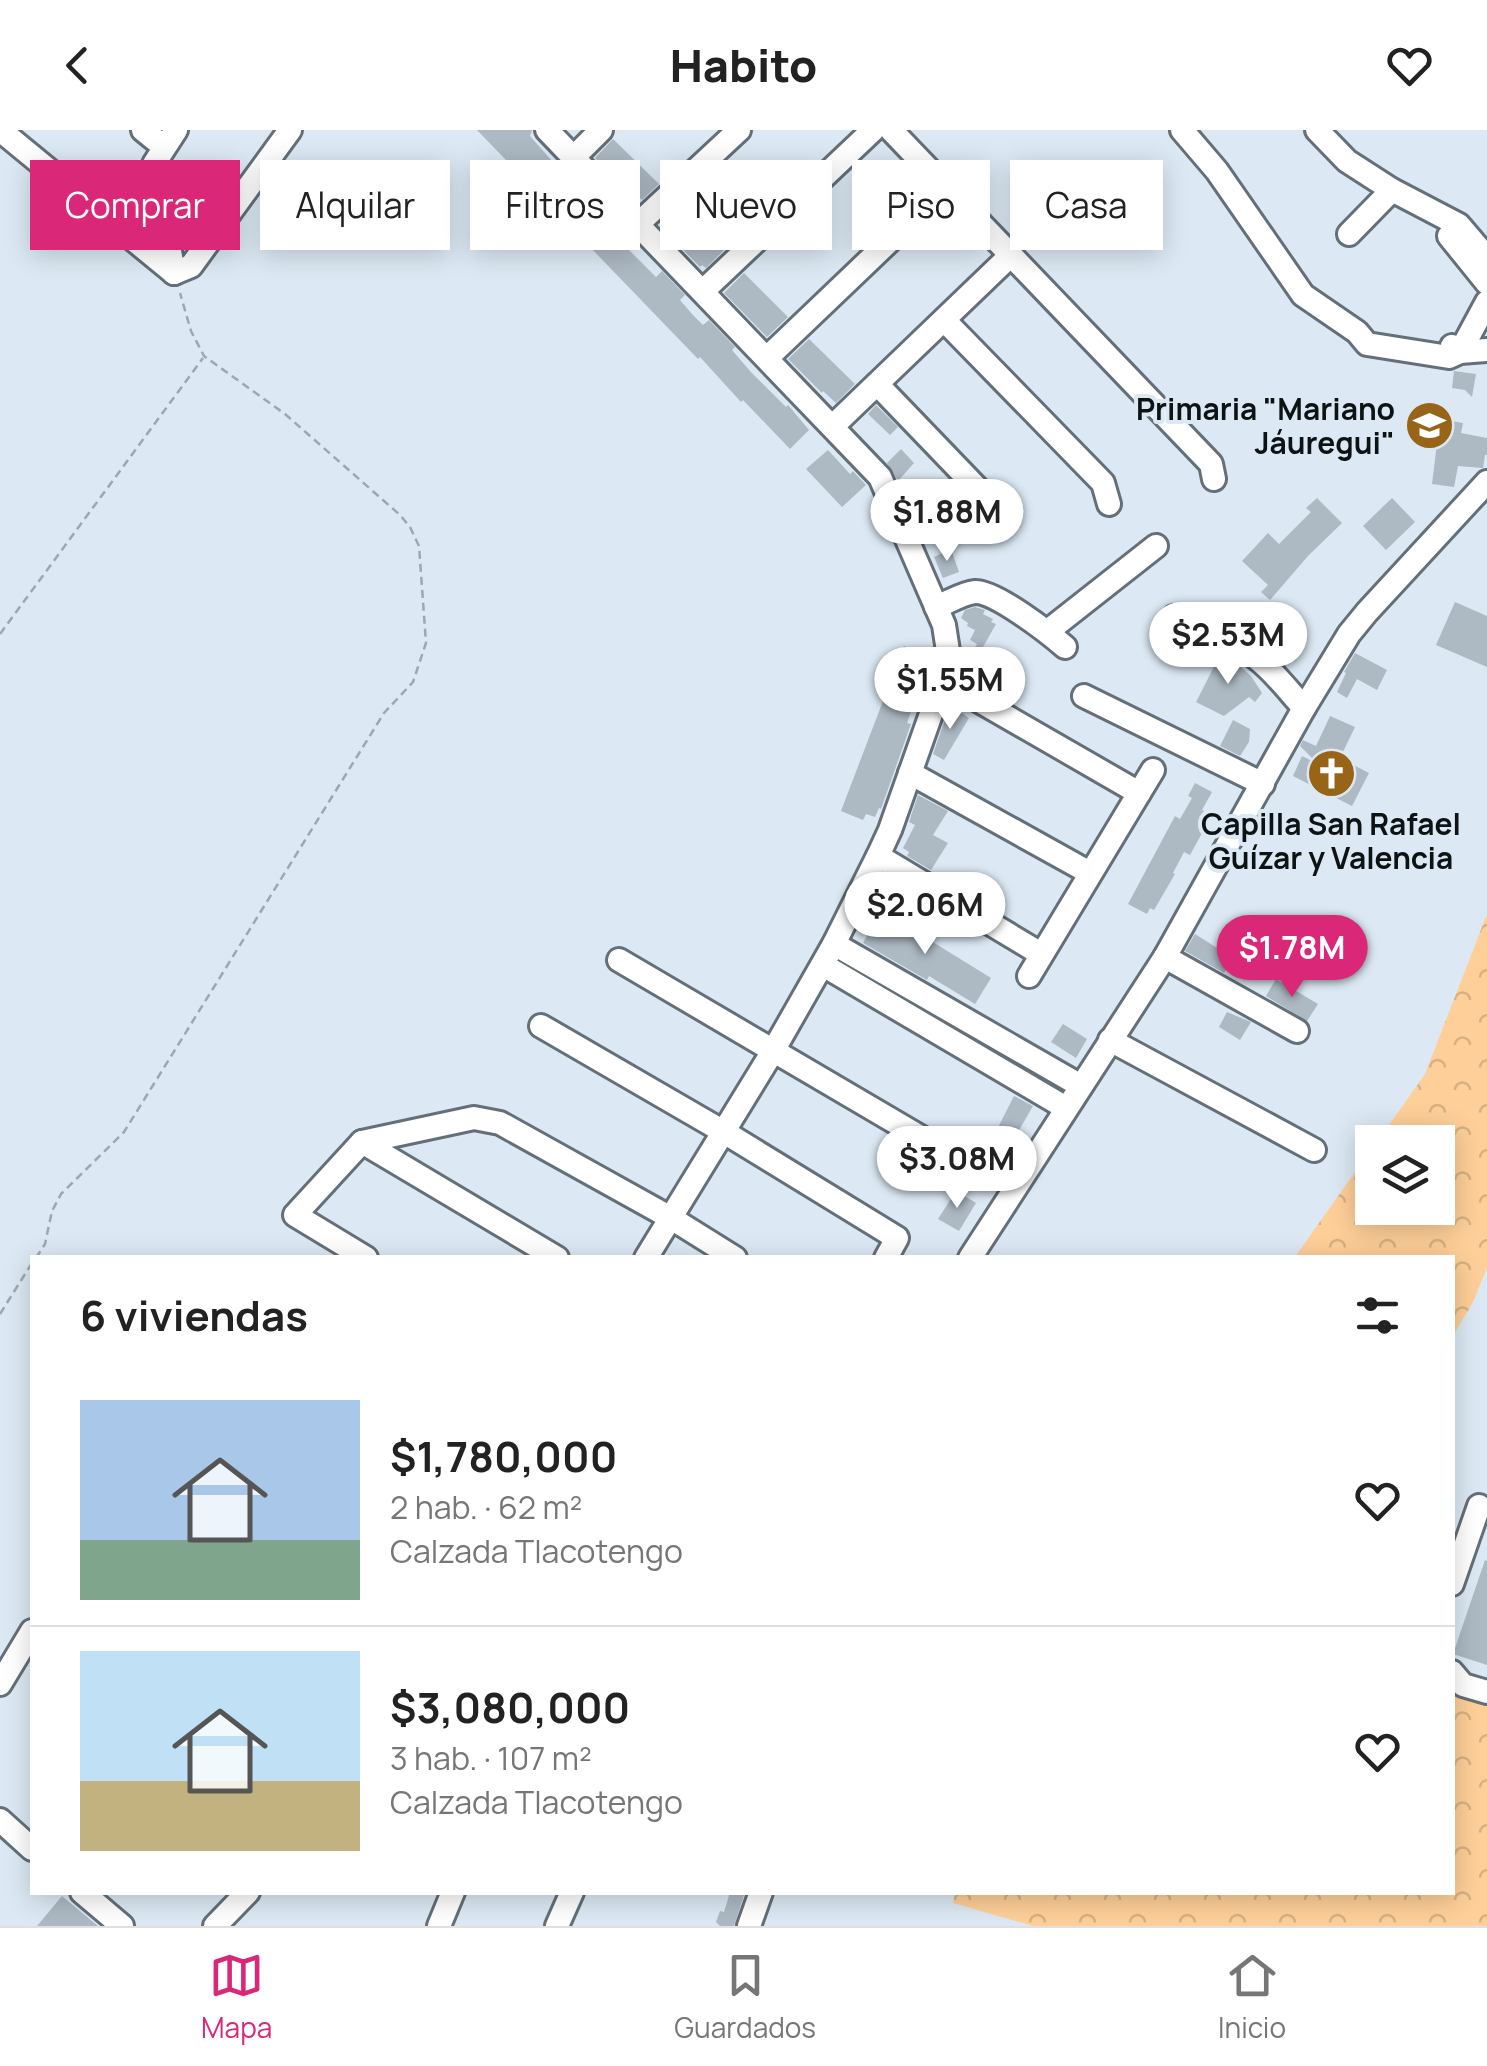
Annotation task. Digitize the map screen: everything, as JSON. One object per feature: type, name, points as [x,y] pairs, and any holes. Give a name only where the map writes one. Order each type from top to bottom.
[{"type":"street","points":[[0,130],[174,273]]},
{"type":"street","points":[[143,130],[170,138],[154,164],[174,273]]},
{"type":"street","points":[[174,273],[191,266],[290,130]]},
{"type":"street","points":[[548,130],[578,160]]},
{"type":"street","points":[[574,156],[601,130]]},
{"type":"street","points":[[648,1255],[823,965],[878,856],[944,680],[948,650],[944,625],[880,477],[640,224],[739,130]]},
{"type":"street","points":[[703,291],[873,130]]},
{"type":"street","points":[[891,130],[919,160]]},
{"type":"street","points":[[1182,130],[1216,171],[1303,295],[1357,332],[1367,344],[1449,356],[1487,350]]},
{"type":"street","points":[[1317,130],[1347,161],[1459,225],[1487,258]]},
{"type":"street","points":[[1349,234],[1392,190]]},
{"type":"street","points":[[1434,211],[1487,284]]},
{"type":"street","points":[[990,233],[1211,464],[1214,479]]},
{"type":"street","points":[[767,358],[881,250]]},
{"type":"street","points":[[833,426],[1011,255]]},
{"type":"street","points":[[1460,352],[1487,302]]},
{"type":"street","points":[[944,320],[1103,483],[1109,504]]},
{"type":"street","points":[[877,384],[977,488],[978,507]]},
{"type":"street","points":[[972,1255],[1164,957],[1349,634],[1487,482]]},
{"type":"street","points":[[936,606],[975,592],[994,598],[1056,639],[1156,546]]},
{"type":"street","points":[[1174,617],[1244,649],[1274,674],[1304,708]]},
{"type":"street","points":[[944,680],[1139,793]]},
{"type":"street","points":[[1084,696],[1263,784]]},
{"type":"street","points":[[1028,976],[1153,770]]},
{"type":"street","points":[[910,773],[1090,874]]},
{"type":"street","points":[[878,856],[1041,954]]},
{"type":"street","points":[[834,944],[1081,1086]]},
{"type":"street","points":[[1164,957],[1297,1032]]},
{"type":"street","points":[[619,960],[934,1145]]},
{"type":"street","points":[[823,965],[1066,1108]]},
{"type":"street","points":[[541,1026],[724,1132],[891,1248]]},
{"type":"street","points":[[1110,1040],[1314,1150]]},
{"type":"street","points":[[361,1255],[295,1216],[362,1142],[474,1118],[500,1122],[730,1255]]},
{"type":"street","points":[[362,1142],[552,1255]]},
{"type":"street","points":[[1455,1575],[1479,1506]]},
{"type":"street","points":[[0,1684],[30,1633]]},
{"type":"street","points":[[1455,1675],[1463,1684],[1487,1692]]},
{"type":"street","points":[[0,1820],[29,1838]]},
{"type":"street","points":[[216,1926],[245,1895]]},
{"type":"street","points":[[441,1925],[452,1895]]},
{"type":"street","points":[[556,1926],[571,1895]]},
{"type":"street","points":[[750,1926],[759,1895]]},
{"type":"street","points":[[93,1896],[122,1926]]},
{"type":"path","points":[[38,1255],[61,1194],[124,1132],[384,714],[413,682],[426,643],[419,546],[410,527],[285,414],[204,356],[191,332],[174,273]]},
{"type":"path","points":[[0,634],[204,356]]},
{"type":"path","points":[[0,1314],[30,1266]]},
{"type":"green space","points":[[1487,914],[1487,1268],[1455,1333],[1455,1255],[1296,1255],[1355,1172],[1355,1225],[1455,1225],[1455,1125],[1389,1125],[1425,1074]]},
{"type":"green space","points":[[1455,1694],[1487,1705],[1487,1926],[1033,1926],[953,1903],[954,1895],[1455,1895]]},
{"type":"building","points":[[477,130],[532,130],[530,136],[551,160],[506,160]]},
{"type":"building","points":[[613,139],[634,160],[597,160]]},
{"type":"building","points":[[640,165],[659,184],[640,198]]},
{"type":"building","points":[[593,250],[629,250],[656,277],[662,271],[685,295],[680,300],[692,314],[703,325],[709,320],[735,347],[732,350],[750,371],[809,430],[790,449]]},
{"type":"building","points":[[683,250],[724,250],[706,268]]},
{"type":"building","points":[[744,273],[788,317],[767,337],[724,293]]},
{"type":"building","points":[[809,339],[855,384],[836,403],[788,359]]},
{"type":"building","points":[[1454,371],[1476,374],[1472,397],[1465,390],[1452,388]]},
{"type":"building","points":[[876,405],[898,427],[890,435],[868,414]]},
{"type":"building","points":[[1440,419],[1463,423],[1461,433],[1487,438],[1483,468],[1458,466],[1454,487],[1432,484]]},
{"type":"building","points":[[901,449],[914,463],[898,481],[887,463]]},
{"type":"building","points":[[828,450],[866,485],[842,507],[806,469]]},
{"type":"building","points":[[1317,498],[1342,523],[1270,600],[1261,592],[1268,585],[1242,561],[1268,533],[1279,544],[1311,512],[1306,508]]},
{"type":"building","points":[[1392,498],[1415,522],[1386,550],[1363,526]]},
{"type":"building","points":[[951,549],[959,572],[943,578],[934,557]]},
{"type":"building","points":[[1455,602],[1487,616],[1487,667],[1436,645]]},
{"type":"building","points":[[965,610],[985,610],[983,614],[996,624],[983,647],[991,652],[974,681],[961,673],[977,644],[970,640],[975,630],[961,618]]},
{"type":"building","points":[[1279,621],[1293,633],[1276,655],[1261,643]]},
{"type":"building","points":[[904,646],[931,656],[925,673],[928,676],[920,701],[915,700],[907,723],[911,724],[881,809],[875,817],[866,814],[863,820],[841,811]]},
{"type":"building","points":[[1355,653],[1387,670],[1377,690],[1357,679],[1347,698],[1337,692]]},
{"type":"building","points":[[1220,655],[1251,676],[1262,693],[1255,702],[1249,697],[1224,716],[1196,702]]},
{"type":"building","points":[[950,705],[969,718],[944,760],[933,754]]},
{"type":"building","name":"Capilla San Rafael Guízar y Valencia","points":[[1330,716],[1355,727],[1340,758],[1369,773],[1352,806],[1293,776],[1302,756],[1318,764],[1300,746],[1303,740],[1316,746]]},
{"type":"building","points":[[1233,720],[1250,729],[1249,742],[1240,756],[1220,746]]},
{"type":"building","points":[[1195,783],[1212,792],[1202,810],[1212,815],[1190,855],[1184,852],[1154,910],[1150,908],[1147,914],[1128,904],[1175,816],[1180,819],[1192,798],[1188,796]]},
{"type":"building","points":[[918,795],[948,811],[933,835],[948,843],[931,870],[907,856],[909,852],[903,848],[915,825],[909,822]]},
{"type":"building","points":[[884,877],[903,888],[888,914],[871,904]]},
{"type":"building","points":[[881,910],[991,978],[975,1004],[863,943]]},
{"type":"building","points":[[1195,934],[1233,958],[1224,973],[1185,951]]},
{"type":"building","points":[[1276,979],[1318,1004],[1307,1021],[1266,996]]},
{"type":"building","points":[[1227,1012],[1251,1022],[1240,1040],[1219,1027]]},
{"type":"building","points":[[1063,1024],[1087,1039],[1076,1058],[1051,1042]]},
{"type":"building","points":[[1014,1096],[1033,1106],[1002,1160],[986,1151]]},
{"type":"building","points":[[956,1191],[976,1203],[959,1231],[938,1219]]},
{"type":"building","points":[[1485,1560],[1487,1665],[1455,1655]]},
{"type":"building","points":[[729,1895],[744,1895],[734,1926],[720,1926],[716,1922],[720,1911],[724,1912]]},
{"type":"building","points":[[62,1896],[98,1926],[37,1926]]},
{"type":"place","name":"Primaria \"Mariano Jáuregui\"","points":[[1430,425]]},
{"type":"place","name":"Capilla San Rafael Guízar y Valencia","points":[[1331,774]]}]
